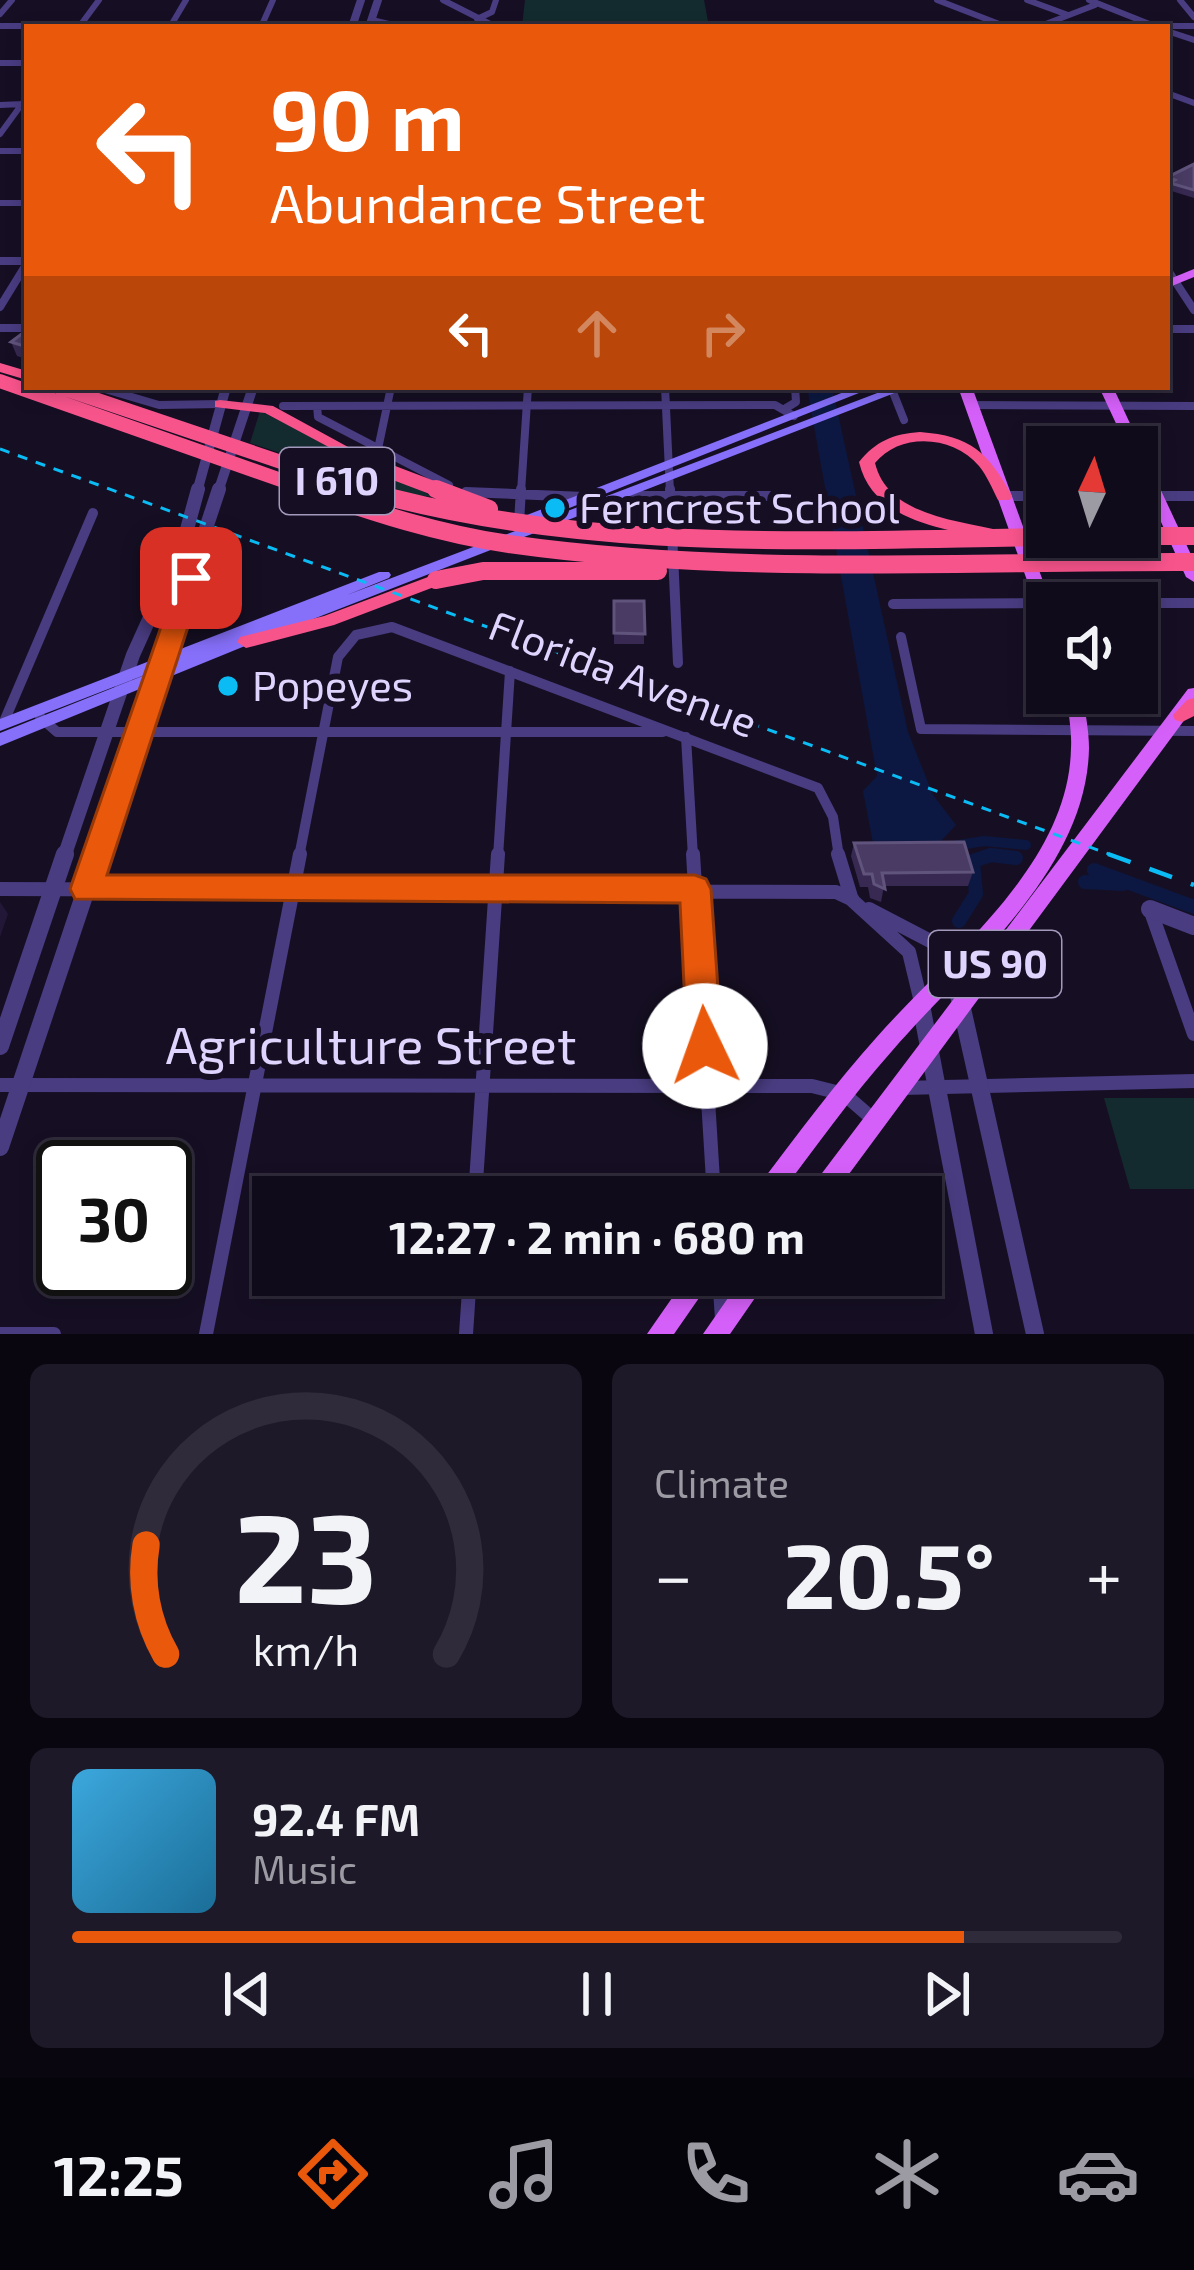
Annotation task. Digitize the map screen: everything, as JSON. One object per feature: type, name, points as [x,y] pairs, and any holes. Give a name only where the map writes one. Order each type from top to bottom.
[{"type":"highway","name":"I 610","points":[[25,390],[370,512],[507,544],[682,560],[1194,562]]},
{"type":"highway","name":"I 610","points":[[68,390],[420,506],[508,524],[624,535],[1026,537]]},
{"type":"highway","points":[[220,404],[248,404],[273,412],[475,506],[624,535]]},
{"type":"highway","points":[[1004,496],[980,457],[955,443],[910,437],[876,449],[867,462],[868,476],[895,502],[1006,537]]},
{"type":"highway","points":[[1158,536],[1194,536]]},
{"type":"highway","points":[[246,641],[328,621],[436,580],[483,571],[782,571],[923,566],[938,561]]},
{"type":"main road","points":[[1170,277],[1194,262]]},
{"type":"main road","points":[[1170,277],[1194,273]]},
{"type":"main road","points":[[966,390],[1037,582]]},
{"type":"main road","points":[[1107,390],[1124,426]]},
{"type":"main road","points":[[40,717],[165,658],[793,412],[869,391]]},
{"type":"main road","points":[[1,730],[121,692],[628,496],[773,438],[869,391]]},
{"type":"main road","points":[[1158,500],[1194,577]]},
{"type":"main road","name":"US 90","points":[[834,1176],[1188,713]]},
{"type":"main road","name":"US 90","points":[[780,1176],[844,1094],[1017,900],[1062,830],[1079,781],[1078,714]]},
{"type":"main road","points":[[659,1334],[688,1296]]},
{"type":"main road","points":[[726,1332],[747,1296]]},
{"type":"street","points":[[0,14],[11,0]]},
{"type":"street","points":[[371,22],[378,0]]},
{"type":"street","points":[[443,0],[489,24]]},
{"type":"street","points":[[477,19],[494,9],[496,0]]},
{"type":"street","points":[[937,0],[998,24]]},
{"type":"street","points":[[1027,0],[1068,15]]},
{"type":"street","points":[[1180,0],[1194,16]]},
{"type":"street","points":[[1046,24],[1096,2],[1147,24]]},
{"type":"street","points":[[0,134],[24,103]]},
{"type":"street","points":[[0,307],[24,267]]},
{"type":"street","points":[[1170,277],[1194,310]]},
{"type":"street","points":[[108,390],[159,405],[220,404]]},
{"type":"street","points":[[0,1046],[127,674],[193,514],[225,390]]},
{"type":"street","points":[[0,1147],[252,390]]},
{"type":"street","points":[[376,457],[391,390]]},
{"type":"street","points":[[519,523],[528,390]]},
{"type":"street","points":[[665,390],[678,663]]},
{"type":"street","points":[[283,406],[666,406],[793,412],[795,390]]},
{"type":"street","points":[[896,390],[904,420]]},
{"type":"street","points":[[970,404],[1194,406]]},
{"type":"street","points":[[317,406],[318,417],[376,457],[477,495],[584,497]]},
{"type":"street","points":[[628,496],[792,496]]},
{"type":"street","points":[[1004,496],[1026,496]]},
{"type":"street","points":[[1158,496],[1194,496]]},
{"type":"street","points":[[1,730],[93,513]]},
{"type":"street","points":[[158,598],[184,599]]},
{"type":"street","points":[[1158,603],[1194,603]]},
{"type":"street","points":[[892,604],[1026,607]]},
{"type":"street","points":[[145,626],[175,627]]},
{"type":"street","name":"Florida Avenue","points":[[324,732],[345,643],[377,627],[402,628],[818,788],[833,817],[841,872],[852,900]]},
{"type":"street","points":[[901,637],[921,729],[1081,730],[1188,713]]},
{"type":"street","points":[[476,1176],[510,671]]},
{"type":"street","points":[[40,717],[57,732],[679,735],[695,889],[713,1176]]},
{"type":"street","points":[[206,1334],[324,732]]},
{"type":"street","points":[[0,889],[836,892],[938,945],[954,973],[1036,1334]]},
{"type":"street","points":[[852,900],[909,952],[984,1334]]},
{"type":"street","points":[[1150,909],[1194,926]]},
{"type":"street","points":[[1150,909],[1194,1034]]},
{"type":"street","points":[[902,1088],[1194,1081]]},
{"type":"street","name":"Agriculture Street","points":[[0,1085],[812,1086],[844,1094]]},
{"type":"street","points":[[844,1094],[875,1121]]},
{"type":"street","points":[[454,1334],[466,1334],[469,1296]]},
{"type":"street","points":[[722,1296],[726,1332]]},
{"type":"street","points":[[0,1334],[54,1334]]},
{"type":"green space","points":[[525,0],[704,0],[708,24],[522,24]]},
{"type":"green space","points":[[260,411],[434,497],[406,494],[250,443]]},
{"type":"green space","points":[[1104,1098],[1194,1098],[1194,1189],[1130,1189]]},
{"type":"water","points":[[808,390],[833,390],[908,732],[933,795],[956,825],[940,842],[923,847],[873,843],[863,791],[877,776]]},
{"type":"building","points":[[1194,164],[1194,190],[1170,183],[1175,180],[1170,176]]},
{"type":"building","points":[[614,601],[644,601],[645,634],[614,633]]},
{"type":"building","points":[[964,842],[973,872],[882,873],[885,889],[874,884],[872,874],[864,874],[854,843]]},
{"type":"waterway","points":[[953,846],[984,841],[1026,845]]},
{"type":"waterway","points":[[959,921],[976,894],[973,861],[991,855],[1016,858]]},
{"type":"waterway","points":[[986,857],[1006,857]]},
{"type":"waterway","points":[[1094,870],[1194,907]]},
{"type":"waterway","points":[[1085,882],[1123,884]]},
{"type":"railway","points":[[0,449],[1117,857]]},
{"type":"railway","points":[[1108,854],[1194,885]]},
{"type":"place","name":"Ferncrest School","points":[[555,508]]},
{"type":"place","name":"Popeyes","points":[[228,686]]},
{"type":"route","points":[[191,578],[86,889],[695,889],[705,1046]]}]
